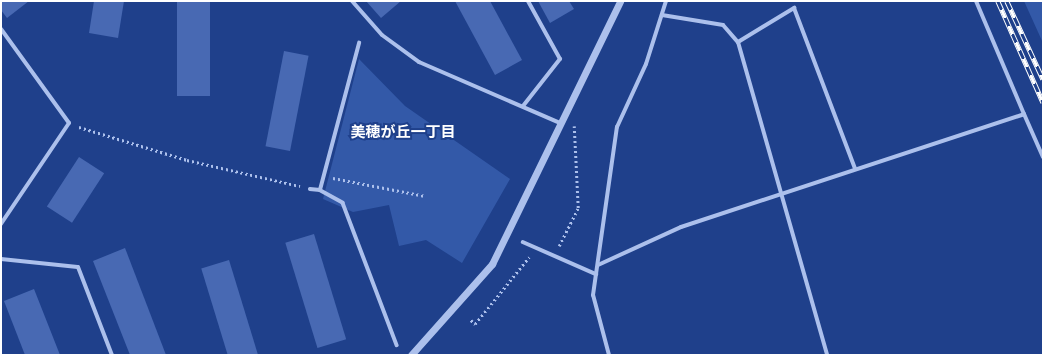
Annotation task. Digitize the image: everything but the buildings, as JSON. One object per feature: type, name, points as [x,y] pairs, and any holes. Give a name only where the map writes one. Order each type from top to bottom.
[{"type":"street","points":[[352,1],[382,35],[419,62],[560,123]]},
{"type":"street","points":[[523,106],[560,59],[528,1]]},
{"type":"street","points":[[411,355],[492,264],[620,1]]},
{"type":"street","points":[[609,355],[593,295],[617,126],[646,64],[666,1]]},
{"type":"street","points":[[976,1],[1043,157]]},
{"type":"street","points":[[738,42],[794,8],[855,168]]},
{"type":"street","points":[[662,15],[723,25],[738,42],[827,355]]},
{"type":"street","points":[[1,29],[69,124],[1,224]]},
{"type":"street","points":[[320,190],[359,43]]},
{"type":"street","points":[[598,265],[681,227],[855,168],[1024,114]]},
{"type":"street","points":[[310,189],[320,190],[343,203],[397,345]]},
{"type":"street","points":[[523,242],[596,274]]},
{"type":"street","points":[[1,259],[78,267],[112,355]]},
{"type":"path","points":[[555,255],[578,208],[574,123]]},
{"type":"path","points":[[69,124],[187,160],[310,189]]},
{"type":"path","points":[[323,176],[425,196]]},
{"type":"path","points":[[471,320],[475,324],[536,248]]},
{"type":"shaded area","points":[[1024,1],[1043,1],[1043,43]]},
{"type":"shaded area","points":[[359,59],[405,106],[510,179],[462,263],[426,240],[399,246],[389,205],[353,212],[323,199]]},
{"type":"railway","points":[[998,1],[1043,102]]},
{"type":"railway","points":[[1007,1],[1043,79]]},
{"type":"district","name":"美穂が丘一丁目","points":[[403,132]]}]
